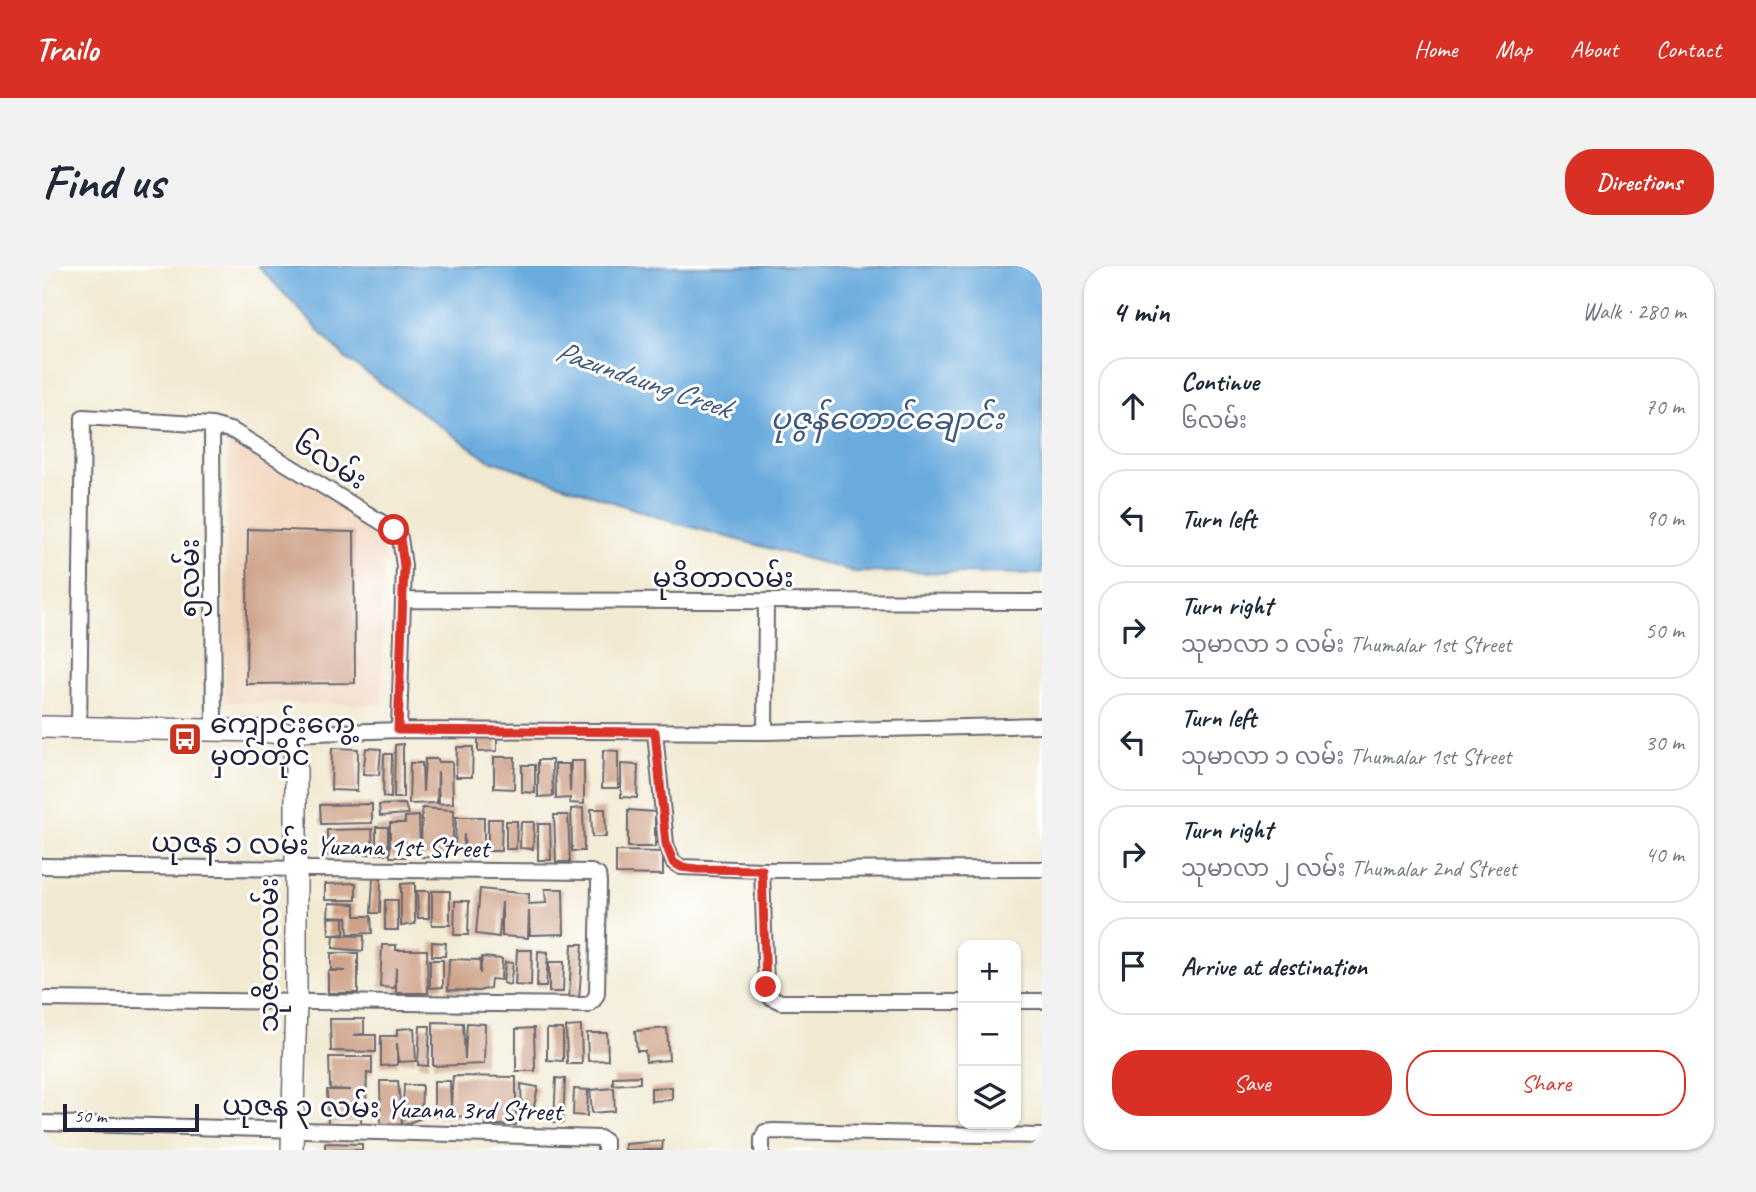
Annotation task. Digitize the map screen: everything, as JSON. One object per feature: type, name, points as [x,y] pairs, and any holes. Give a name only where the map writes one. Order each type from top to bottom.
[{"type":"main road","points":[[42,727],[289,734]]},
{"type":"main road","name":"သုဇိတာလမ်း","points":[[289,734],[296,760],[293,1140]]},
{"type":"street","name":"၆လမ်း","points":[[79,728],[83,417],[212,425],[233,431],[394,530],[400,538],[404,566],[398,730]]},
{"type":"street","name":"၅လမ်း","points":[[212,425],[214,730]]},
{"type":"street","name":"မုဒိတာလမ်း","points":[[404,600],[1042,602]]},
{"type":"street","points":[[765,732],[766,601]]},
{"type":"street","points":[[289,734],[398,730],[765,732],[1042,725]]},
{"type":"street","points":[[655,732],[666,844],[673,862],[681,867],[762,870],[1042,869]]},
{"type":"street","name":"ယုဇန ၁ လမ်း Yuzana 1st Street","points":[[42,866],[591,872],[598,875],[597,994],[588,1005],[296,1000]]},
{"type":"street","points":[[762,870],[766,987],[770,996],[781,1002],[958,1002]]},
{"type":"street","points":[[42,999],[296,1000]]},
{"type":"street","points":[[1021,1001],[1042,1001]]},
{"type":"street","name":"ယုဇန ၃ လမ်း Yuzana 3rd Street","points":[[42,1123],[293,1140],[600,1138],[605,1141],[605,1150]]},
{"type":"street","points":[[762,1150],[765,1132],[773,1131],[1042,1136]]},
{"type":"shaded area","points":[[228,436],[383,528],[382,705],[224,702]]},
{"type":"water","name":"ပုဇွန်တောင်ချောင်း","points":[[258,266],[1042,266],[1042,574],[855,572],[669,521],[487,459],[345,358]]},
{"type":"building","points":[[248,529],[354,532],[355,683],[246,684]]},
{"type":"building","points":[[478,737],[497,737],[497,751],[478,752]]},
{"type":"building","points":[[403,744],[403,798],[394,798],[395,745]]},
{"type":"building","points":[[457,747],[473,747],[472,777],[456,777]]},
{"type":"building","points":[[332,748],[358,749],[357,791],[331,790]]},
{"type":"building","points":[[366,748],[381,749],[379,775],[363,774]]},
{"type":"building","points":[[603,750],[618,751],[618,788],[602,788]]},
{"type":"building","points":[[384,754],[392,754],[391,798],[383,797]]},
{"type":"building","points":[[494,757],[515,757],[514,789],[494,788]]},
{"type":"building","points":[[425,759],[452,762],[453,803],[439,804],[438,771],[437,803],[409,804],[410,763],[422,763],[423,792]]},
{"type":"building","points":[[538,760],[552,760],[553,796],[538,797]]},
{"type":"building","points":[[571,761],[584,761],[584,804],[570,803],[570,798],[556,799],[555,764],[569,764],[570,792]]},
{"type":"building","points":[[621,764],[638,765],[637,798],[621,797]]},
{"type":"building","points":[[522,765],[535,765],[535,793],[522,792]]},
{"type":"building","points":[[372,804],[372,823],[321,824],[320,805]]},
{"type":"building","points":[[405,804],[408,814],[380,816],[379,805]]},
{"type":"building","points":[[422,808],[454,810],[452,854],[421,857]]},
{"type":"building","points":[[583,808],[584,851],[572,851],[571,809]]},
{"type":"building","points":[[591,809],[605,809],[606,837],[592,837]]},
{"type":"building","points":[[628,810],[655,812],[655,847],[628,847]]},
{"type":"building","points":[[554,815],[568,815],[570,862],[556,862]]},
{"type":"building","points":[[419,816],[420,848],[407,848],[405,840],[406,857],[390,857],[390,823],[405,823],[405,817]]},
{"type":"building","points":[[456,817],[484,817],[484,854],[473,854],[473,859],[465,859],[464,834],[463,848],[455,848]]},
{"type":"building","points":[[488,819],[502,819],[501,851],[488,851]]},
{"type":"building","points":[[506,821],[517,821],[516,849],[506,849]]},
{"type":"building","points":[[521,822],[534,822],[533,849],[520,848]]},
{"type":"building","points":[[538,824],[550,824],[551,860],[538,860]]},
{"type":"building","points":[[376,827],[388,827],[388,854],[376,854]]},
{"type":"building","points":[[372,829],[373,854],[327,855],[327,830]]},
{"type":"building","points":[[616,851],[663,852],[663,875],[616,874]]},
{"type":"building","points":[[373,878],[381,879],[380,913],[371,913]]},
{"type":"building","points":[[356,883],[356,900],[325,900],[325,884]]},
{"type":"building","points":[[415,883],[415,924],[401,926],[401,884]]},
{"type":"building","points":[[480,889],[529,894],[529,904],[546,903],[545,889],[563,889],[564,934],[530,935],[529,911],[528,938],[502,936],[502,902],[499,937],[476,934]]},
{"type":"building","points":[[417,891],[429,891],[429,918],[418,918]]},
{"type":"building","points":[[432,891],[450,891],[450,925],[432,925]]},
{"type":"building","points":[[385,900],[398,900],[398,930],[385,930]]},
{"type":"building","points":[[455,901],[469,901],[468,935],[454,935]]},
{"type":"building","points":[[329,903],[355,904],[355,916],[371,916],[372,933],[348,934],[347,917],[328,916]]},
{"type":"building","points":[[344,917],[344,934],[329,935],[328,918]]},
{"type":"building","points":[[334,935],[364,936],[363,951],[333,948]]},
{"type":"building","points":[[432,942],[446,943],[445,956],[432,956]]},
{"type":"building","points":[[572,944],[583,944],[579,1000],[569,999]]},
{"type":"building","points":[[382,945],[396,945],[396,950],[427,950],[428,993],[396,993],[396,967],[395,988],[380,987]]},
{"type":"building","points":[[517,950],[532,950],[531,986],[515,985]]},
{"type":"building","points":[[538,951],[548,952],[546,987],[537,987]]},
{"type":"building","points":[[331,953],[358,953],[358,993],[328,993],[328,971],[345,971],[331,970]]},
{"type":"building","points":[[482,957],[502,959],[501,980],[491,979],[490,988],[479,991],[448,990],[449,959],[480,960],[480,974]]},
{"type":"building","points":[[430,960],[443,960],[443,987],[430,988]]},
{"type":"building","points":[[505,962],[513,963],[510,985],[503,983]]},
{"type":"building","points":[[549,962],[564,962],[563,992],[549,992]]},
{"type":"building","points":[[330,1019],[364,1019],[364,1034],[353,1035],[376,1035],[376,1052],[331,1051]]},
{"type":"building","points":[[433,1022],[463,1023],[465,1059],[467,1023],[485,1024],[484,1064],[433,1066]]},
{"type":"building","points":[[420,1026],[430,1026],[428,1066],[418,1065]]},
{"type":"building","points":[[581,1026],[582,1064],[567,1064],[566,1027]]},
{"type":"building","points":[[414,1028],[416,1061],[399,1062],[397,1043],[397,1065],[381,1066],[381,1036],[397,1036],[397,1029]]},
{"type":"building","points":[[534,1028],[535,1071],[516,1071],[516,1029]]},
{"type":"building","points":[[667,1028],[669,1060],[646,1062],[645,1051],[637,1051],[635,1031]]},
{"type":"building","points":[[547,1029],[563,1029],[563,1061],[547,1060]]},
{"type":"building","points":[[587,1033],[607,1033],[608,1060],[588,1061]]},
{"type":"building","points":[[329,1057],[372,1057],[372,1074],[367,1073],[366,1104],[361,1105],[361,1123],[328,1124],[327,1090],[351,1090],[330,1089]]},
{"type":"building","points":[[453,1076],[516,1077],[516,1125],[485,1125],[485,1116],[434,1117],[434,1081],[450,1081],[451,1107]]},
{"type":"building","points":[[640,1076],[640,1083],[613,1085],[613,1077]]},
{"type":"building","points":[[556,1078],[565,1079],[563,1123],[554,1122]]},
{"type":"building","points":[[380,1081],[398,1081],[402,1126],[381,1130]]},
{"type":"building","points":[[521,1084],[538,1087],[533,1111],[522,1111]]},
{"type":"building","points":[[404,1085],[422,1085],[421,1118],[402,1126]]},
{"type":"building","points":[[672,1087],[672,1100],[651,1101],[651,1088]]},
{"type":"building","points":[[614,1088],[615,1111],[592,1113],[590,1090]]},
{"type":"building","points":[[574,1089],[588,1090],[587,1116],[573,1115]]},
{"type":"building","points":[[663,1141],[662,1150],[625,1150],[625,1144]]},
{"type":"building","points":[[325,1143],[362,1144],[362,1150],[325,1150]]},
{"type":"place","name":"ကျောင်းကွေ့ မှတ်တိုင်","points":[[185,739]]},
{"type":"route","points":[[394,530],[400,538],[404,566],[398,730],[655,732],[666,844],[673,862],[681,867],[697,869],[762,870],[766,987]]},
{"type":"water label","name":"Pazundaung Creek","points":[[643,379]]}]
